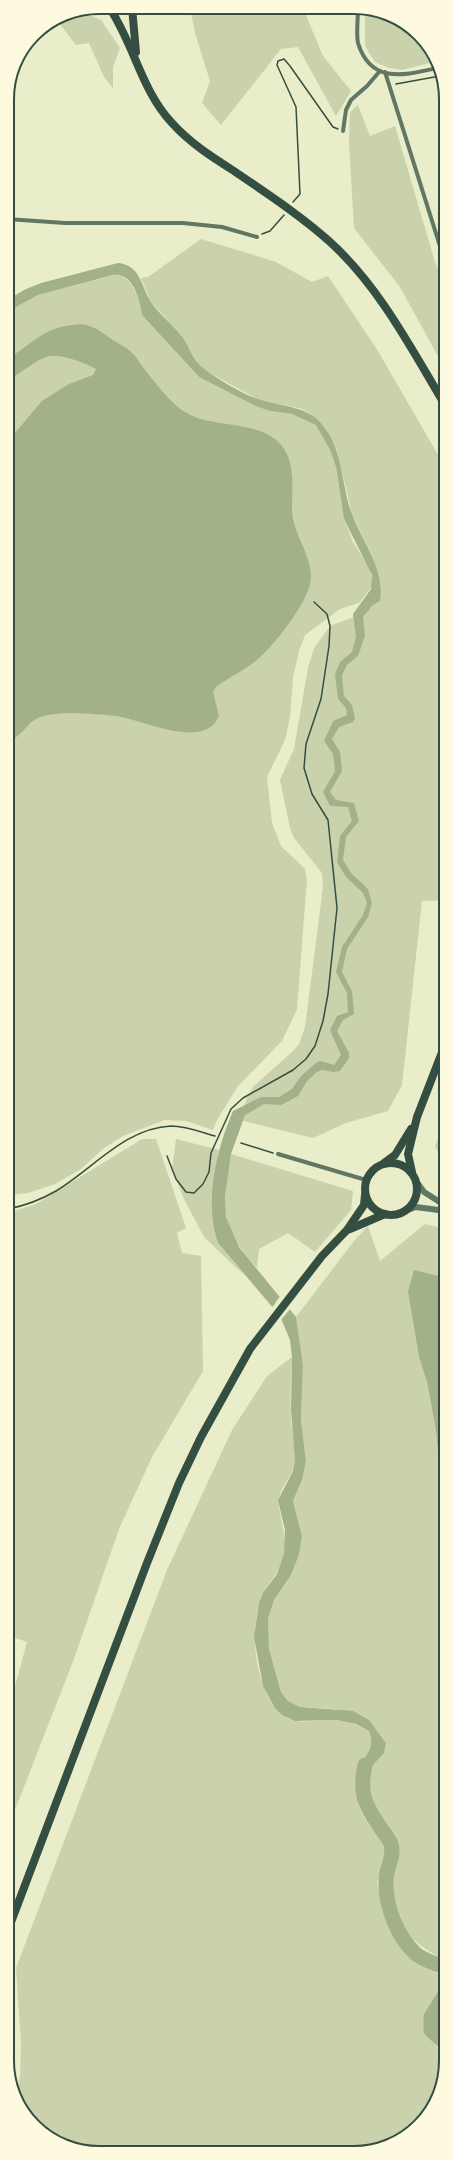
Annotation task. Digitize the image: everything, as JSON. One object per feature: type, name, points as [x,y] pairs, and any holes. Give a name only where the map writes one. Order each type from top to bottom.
[{"type":"main road","points":[[113,14],[126,35],[146,85],[158,106],[185,137],[208,155],[289,210],[328,240],[352,263],[377,293],[439,395]]},
{"type":"main road","points":[[133,14],[136,61]]},
{"type":"main road","points":[[14,1914],[179,1483],[222,1396],[241,1362],[259,1337],[302,1280],[347,1230],[364,1205],[366,1180],[375,1167],[391,1159],[402,1146],[417,1117],[439,1060]]},
{"type":"main road","points":[[365,1195],[373,1208],[385,1214],[397,1215],[405,1211],[416,1198],[414,1177],[408,1154],[417,1117]]},
{"type":"main road","points":[[383,1164],[399,1163],[414,1177]]},
{"type":"main road","points":[[347,1230],[365,1221],[385,1214]]},
{"type":"street","points":[[358,14],[358,42],[369,63],[380,71],[406,76],[433,69]]},
{"type":"street","points":[[343,131],[346,110],[351,100],[367,86],[380,71]]},
{"type":"street","points":[[385,72],[439,243]]},
{"type":"street","points":[[14,219],[65,223],[183,223],[222,227],[256,237]]},
{"type":"street","points":[[278,1154],[366,1180]]},
{"type":"street","points":[[414,1177],[424,1192],[439,1202]]},
{"type":"street","points":[[405,1211],[416,1207],[439,1210]]},
{"type":"path","points":[[256,237],[270,231],[289,210],[300,194],[296,107],[277,65],[278,61],[284,59],[333,127],[343,131]]},
{"type":"path","points":[[167,1156],[176,1179],[186,1192],[194,1193],[203,1184],[209,1172],[211,1153],[231,1109],[243,1098],[293,1070],[306,1059],[315,1046],[323,1021],[328,994],[337,908],[328,820],[312,794],[304,768],[306,744],[321,699],[330,626],[327,614],[314,602]]},
{"type":"path","points":[[14,1207],[37,1200],[56,1191],[132,1137],[152,1128],[171,1126],[186,1127],[215,1136]]},
{"type":"path","points":[[241,1143],[278,1154]]},
{"type":"shaded area","points":[[191,14],[306,14],[323,56],[351,91],[336,116],[298,47],[281,49],[221,125],[202,103],[210,81],[195,33]]},
{"type":"shaded area","points":[[89,15],[101,20],[120,48],[113,67],[113,88],[104,77],[89,43],[76,45],[60,24],[77,17]]},
{"type":"shaded area","points":[[365,15],[381,19],[401,28],[418,43],[431,63],[402,70],[389,68],[375,62],[365,46]]},
{"type":"shaded area","points":[[358,105],[370,136],[395,126],[435,262],[439,271],[439,358],[400,287],[354,228],[349,143],[350,112]]},
{"type":"shaded area","points":[[201,239],[276,262],[312,282],[328,276],[378,351],[439,457],[439,900],[422,901],[402,1085],[388,1111],[346,1123],[313,1138],[240,1120],[247,1098],[253,1087],[293,1051],[299,1044],[305,1027],[323,887],[322,873],[294,838],[290,828],[280,780],[294,749],[308,668],[314,648],[330,626],[356,616],[380,601],[373,558],[352,514],[337,450],[325,427],[308,412],[299,408],[259,400],[208,372],[198,363],[183,339],[150,300],[141,278],[148,277]]},
{"type":"shaded area","points":[[118,263],[126,265],[136,272],[151,302],[183,338],[194,358],[204,369],[228,385],[254,398],[296,408],[312,415],[319,421],[325,428],[336,448],[348,503],[372,556],[379,578],[381,589],[380,601],[372,606],[363,617],[365,636],[358,656],[347,665],[342,675],[344,696],[352,705],[355,718],[353,722],[339,727],[332,739],[340,752],[342,771],[330,792],[336,800],[354,803],[359,821],[346,837],[343,860],[351,873],[368,889],[372,903],[368,917],[347,949],[342,972],[352,991],[354,1014],[343,1020],[337,1031],[349,1053],[349,1058],[340,1071],[334,1072],[322,1070],[317,1072],[307,1081],[298,1096],[281,1105],[264,1104],[245,1115],[231,1154],[225,1197],[226,1217],[239,1247],[296,1317],[303,1365],[301,1420],[306,1461],[302,1480],[293,1501],[302,1536],[299,1555],[291,1575],[274,1600],[268,1619],[269,1649],[281,1692],[288,1701],[300,1707],[353,1711],[369,1720],[386,1743],[384,1753],[367,1772],[367,1784],[356,1786],[361,1764],[368,1753],[371,1743],[369,1731],[356,1724],[337,1720],[295,1721],[282,1715],[275,1708],[263,1686],[254,1637],[259,1603],[263,1593],[277,1574],[284,1554],[285,1530],[278,1500],[293,1471],[295,1460],[291,1410],[292,1357],[290,1340],[280,1316],[218,1243],[212,1211],[212,1194],[217,1159],[233,1111],[261,1097],[279,1097],[292,1089],[301,1076],[316,1063],[320,1061],[334,1065],[341,1055],[330,1030],[337,1016],[348,1012],[347,993],[336,972],[342,947],[363,915],[367,903],[363,893],[346,877],[337,862],[340,836],[352,821],[348,807],[330,806],[323,792],[335,771],[333,754],[324,741],[333,721],[347,715],[346,708],[338,699],[335,674],[340,662],[352,652],[356,637],[353,614],[371,589],[372,575],[344,519],[336,467],[330,450],[316,425],[292,414],[270,411],[256,406],[199,377],[142,315],[134,288],[126,278],[120,275],[113,275],[38,295],[14,308],[14,296],[41,283]]},
{"type":"shaded area","points":[[118,274],[128,281],[135,291],[140,303],[142,315],[199,377],[270,411],[292,414],[316,424],[330,450],[336,467],[344,519],[353,542],[370,569],[373,585],[359,603],[340,609],[305,635],[299,651],[293,678],[290,717],[285,740],[267,777],[272,823],[275,831],[281,846],[305,869],[307,879],[297,1009],[282,1041],[238,1086],[217,1120],[213,1130],[186,1121],[165,1120],[123,1136],[104,1148],[81,1169],[55,1184],[28,1193],[14,1194],[14,308],[38,295]]},
{"type":"shaded area","points":[[82,324],[99,330],[128,350],[136,357],[150,377],[168,398],[188,414],[211,421],[261,431],[272,437],[280,444],[286,451],[289,460],[292,479],[293,517],[295,526],[308,558],[311,575],[310,584],[300,607],[292,620],[266,651],[249,666],[216,687],[213,692],[219,716],[213,725],[203,731],[178,732],[115,716],[52,714],[36,719],[14,738],[14,434],[42,401],[69,384],[93,375],[96,369],[71,359],[51,356],[46,357],[14,376],[14,354],[46,333],[70,325]]},
{"type":"shaded area","points":[[439,1137],[439,1154],[435,1146]]},
{"type":"shaded area","points":[[142,1139],[156,1139],[186,1228],[177,1233],[182,1253],[201,1256],[203,1371],[152,1457],[119,1529],[75,1656],[14,1813],[14,1690],[27,1642],[16,1638],[14,1639],[14,1211],[36,1204]]},
{"type":"shaded area","points":[[176,1139],[219,1150],[214,1189],[218,1243],[245,1276],[204,1237],[183,1197],[172,1169]]},
{"type":"shaded area","points":[[231,1154],[353,1191],[351,1210],[315,1252],[288,1233],[259,1249],[257,1268],[235,1239],[229,1227],[226,1215],[226,1189]]},
{"type":"shaded area","points":[[425,1224],[439,1227],[439,1277],[436,1276],[408,1292],[419,1357],[427,1382],[436,1431],[439,1462],[439,1957],[422,1947],[410,1935],[405,1928],[395,1901],[389,1875],[397,1863],[399,1854],[371,1795],[367,1772],[384,1753],[386,1743],[369,1720],[334,1709],[300,1707],[288,1701],[281,1692],[269,1649],[268,1619],[274,1600],[291,1575],[299,1555],[302,1536],[293,1501],[302,1480],[306,1461],[301,1420],[303,1365],[296,1317],[354,1241],[368,1226],[380,1261]]},
{"type":"shaded area","points":[[414,1270],[439,1276],[439,1462],[436,1431],[427,1382],[419,1357],[408,1292]]},
{"type":"shaded area","points":[[292,1357],[291,1420],[295,1462],[292,1472],[281,1491],[279,1501],[285,1548],[278,1571],[263,1595],[258,1608],[255,1640],[256,1658],[265,1690],[282,1714],[288,1718],[307,1722],[339,1720],[357,1725],[369,1731],[371,1743],[369,1752],[361,1764],[356,1781],[358,1802],[373,1830],[389,1844],[388,1857],[377,1882],[384,1909],[397,1942],[419,1962],[439,1975],[439,1993],[425,2018],[426,2030],[439,2049],[439,2067],[436,2083],[433,2094],[425,2108],[410,2125],[392,2137],[376,2143],[365,2145],[99,2146],[82,2144],[61,2137],[52,2132],[39,2121],[28,2108],[23,2099],[18,2086],[21,2043],[16,1968],[167,1570],[232,1430],[267,1376]]},
{"type":"pier","points":[[281,1295],[291,1308],[280,1321],[271,1309]]},
{"type":"waterway","points":[[365,1765],[363,1774],[364,1798],[370,1811],[390,1842],[392,1849],[386,1875],[386,1890],[390,1910],[398,1930],[409,1947],[419,1956],[439,1965]]},
{"type":"waterway","points":[[439,2004],[431,2017],[431,2030],[439,2037]]}]
